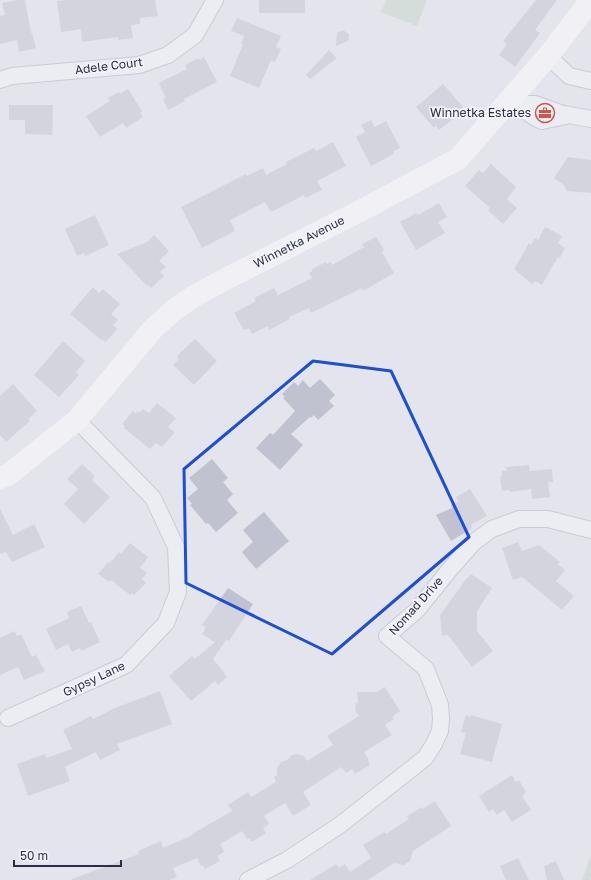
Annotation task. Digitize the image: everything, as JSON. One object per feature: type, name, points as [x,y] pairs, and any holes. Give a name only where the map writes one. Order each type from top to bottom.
[{"type":"main road","name":"Winnetka Avenue","points":[[0,478],[8,475],[77,420],[152,330],[175,309],[196,295],[220,282],[360,211],[458,159],[516,102],[548,56],[591,0]]},
{"type":"street","name":"Adele Court","points":[[0,80],[12,76],[139,64],[168,55],[195,35],[215,0]]},
{"type":"street","points":[[548,56],[569,76],[591,81]]},
{"type":"street","points":[[516,102],[528,113],[542,121],[568,115],[591,119]]},
{"type":"street","name":"Gypsy Lane","points":[[8,718],[126,665],[166,623],[178,592],[176,547],[153,498],[77,420]]},
{"type":"street","name":"Nomad Drive","points":[[248,880],[287,860],[340,825],[425,758],[440,731],[440,705],[426,669],[387,636],[417,610],[474,542],[492,529],[519,519],[548,519],[591,530]]},
{"type":"highlighted area","points":[[313,361],[391,371],[469,537],[332,654],[186,583],[184,469]]},
{"type":"green space","points":[[386,0],[427,0],[417,26],[381,12]]},
{"type":"green space","points":[[591,855],[591,880],[582,880]]},
{"type":"building","points":[[25,0],[31,33],[36,48],[19,52],[17,40],[0,44],[0,16],[5,15],[2,3]]},
{"type":"building","points":[[155,0],[158,16],[140,18],[140,24],[131,25],[133,38],[118,40],[118,37],[82,42],[81,29],[61,32],[57,1]]},
{"type":"building","points":[[259,0],[305,0],[305,13],[259,13]]},
{"type":"building","points":[[536,0],[557,0],[535,30],[540,33],[515,67],[499,55],[507,44],[503,41]]},
{"type":"building","points":[[237,18],[281,36],[276,47],[281,49],[275,62],[271,60],[259,88],[230,76],[243,44],[241,44],[244,36],[231,31]]},
{"type":"building","points":[[343,30],[349,34],[348,41],[336,46],[337,33]]},
{"type":"building","points":[[329,50],[337,58],[310,79],[306,75]]},
{"type":"building","points":[[204,57],[217,82],[184,99],[185,101],[168,110],[163,99],[166,98],[159,83],[187,69],[185,65],[199,58],[200,60]]},
{"type":"building","points":[[443,84],[463,107],[451,117],[453,119],[439,130],[436,126],[434,128],[416,107]]},
{"type":"building","points":[[128,89],[142,111],[140,112],[143,117],[126,128],[123,123],[100,137],[86,116],[110,101],[108,98],[119,92],[120,94]]},
{"type":"building","points":[[9,105],[53,105],[52,135],[25,134],[25,120],[9,120]]},
{"type":"building","points":[[371,120],[375,127],[386,121],[400,148],[393,151],[394,154],[371,166],[356,137],[365,132],[361,125]]},
{"type":"building","points":[[333,142],[346,166],[317,181],[322,190],[305,198],[304,195],[271,212],[265,202],[230,220],[235,231],[202,248],[181,207],[246,174],[247,176],[263,168],[266,175],[287,164],[286,162],[314,148],[316,151]]},
{"type":"building","points":[[568,157],[591,160],[591,193],[567,191],[564,185],[554,178]]},
{"type":"building","points":[[491,164],[516,187],[507,199],[517,208],[503,224],[488,210],[490,208],[465,186],[479,170],[483,173]]},
{"type":"building","points":[[439,203],[447,217],[438,222],[445,233],[416,250],[400,222],[416,213],[418,215]]},
{"type":"building","points":[[95,215],[109,245],[85,256],[84,253],[77,256],[65,229]]},
{"type":"building","points":[[545,227],[562,236],[558,243],[565,248],[560,258],[558,257],[554,263],[542,285],[535,281],[532,284],[514,269],[529,243],[531,245],[535,238],[538,240]]},
{"type":"building","points":[[154,235],[169,251],[159,261],[166,267],[160,272],[164,276],[151,288],[148,285],[147,286],[117,254],[147,242]]},
{"type":"building","points":[[376,237],[384,250],[382,252],[394,273],[363,291],[362,288],[311,313],[309,308],[289,317],[290,319],[269,330],[268,326],[252,334],[249,328],[244,330],[234,313],[256,301],[254,298],[274,288],[278,295],[312,278],[309,273],[312,269],[326,262],[327,264],[331,262],[332,265],[364,247],[362,244]]},
{"type":"building","points":[[93,287],[99,293],[103,289],[120,304],[111,314],[118,320],[113,325],[117,329],[106,342],[102,339],[101,340],[70,314]]},
{"type":"building","points":[[195,339],[217,361],[194,385],[173,365],[179,359],[177,356]]},
{"type":"building","points":[[63,341],[85,361],[76,372],[79,375],[59,397],[34,375]]},
{"type":"building","points":[[320,379],[335,395],[329,401],[334,406],[318,420],[314,415],[311,418],[310,417],[291,434],[303,445],[280,470],[256,448],[270,433],[273,435],[295,411],[283,398],[285,397],[282,394],[294,382],[298,386],[303,380],[310,388]]},
{"type":"building","points":[[13,384],[37,411],[28,419],[30,421],[6,442],[0,435],[0,396]]},
{"type":"building","points":[[157,403],[176,418],[168,427],[175,432],[162,447],[156,443],[150,449],[124,428],[125,426],[122,424],[133,411],[136,414],[137,411],[139,413],[143,409],[149,413]]},
{"type":"building","points":[[212,459],[228,478],[223,482],[233,494],[227,500],[238,513],[216,532],[208,523],[206,524],[190,505],[192,504],[187,498],[198,489],[189,478]]},
{"type":"building","points":[[82,464],[95,476],[92,480],[110,497],[84,524],[64,504],[78,489],[67,479]]},
{"type":"building","points":[[529,465],[530,471],[552,469],[553,482],[548,482],[550,497],[532,499],[531,489],[510,492],[510,490],[502,491],[500,476],[502,476],[502,471],[507,471],[506,467]]},
{"type":"building","points":[[470,489],[487,516],[472,524],[471,529],[451,541],[436,515],[452,508],[451,505],[458,501],[456,497]]},
{"type":"building","points":[[0,509],[13,535],[34,524],[45,547],[12,562],[6,552],[0,554]]},
{"type":"building","points":[[264,512],[289,541],[256,569],[242,552],[253,542],[243,530]]},
{"type":"building","points":[[518,542],[522,551],[539,545],[560,562],[558,564],[565,570],[556,581],[574,596],[562,610],[522,577],[513,580],[502,548]]},
{"type":"building","points":[[130,543],[148,557],[140,568],[147,573],[142,579],[146,583],[134,595],[132,593],[130,595],[111,580],[109,582],[98,574],[108,562],[110,563],[119,552],[121,554]]},
{"type":"building","points":[[471,574],[492,588],[477,611],[477,631],[493,651],[472,667],[448,635],[442,636],[440,615]]},
{"type":"building","points":[[228,588],[253,604],[229,641],[226,640],[213,659],[227,677],[218,685],[215,681],[191,701],[169,676],[192,656],[195,659],[215,642],[202,634],[206,627],[202,625]]},
{"type":"building","points":[[81,606],[89,623],[91,622],[100,642],[81,651],[80,648],[72,652],[68,644],[56,650],[46,629],[69,618],[67,612]]},
{"type":"building","points":[[14,631],[17,636],[21,634],[32,657],[36,655],[45,671],[24,680],[18,667],[0,675],[0,638]]},
{"type":"building","points":[[385,687],[400,711],[392,717],[394,719],[385,725],[392,735],[364,752],[370,765],[355,774],[352,769],[346,773],[341,767],[303,792],[311,805],[293,816],[285,803],[264,816],[269,824],[263,828],[266,833],[252,842],[249,838],[247,839],[242,831],[220,844],[224,852],[217,856],[220,861],[205,869],[203,865],[201,866],[197,858],[173,868],[177,877],[170,880],[72,880],[139,854],[138,851],[161,841],[163,848],[193,835],[192,834],[232,811],[228,805],[248,792],[251,797],[276,782],[274,777],[277,775],[277,768],[281,762],[287,760],[292,755],[297,754],[304,756],[307,761],[333,745],[327,736],[359,716],[355,710],[356,703],[358,703],[357,692],[377,692]]},
{"type":"building","points":[[160,691],[172,724],[117,744],[120,750],[100,760],[96,752],[65,767],[70,781],[28,796],[17,764],[45,754],[46,758],[72,749],[63,730],[91,716],[93,719],[115,708]]},
{"type":"building","points":[[466,715],[470,717],[471,715],[502,724],[492,762],[460,754],[466,733],[461,732]]},
{"type":"building","points":[[512,775],[516,782],[519,780],[526,792],[522,796],[531,810],[512,822],[504,810],[497,815],[493,809],[489,812],[479,796]]},
{"type":"building","points":[[435,801],[451,826],[413,851],[410,861],[404,865],[394,863],[368,880],[310,880],[336,864],[339,868],[345,864],[350,872],[371,858],[363,845],[384,832],[386,834],[409,819],[407,816],[422,807],[423,809]]},
{"type":"building","points":[[518,858],[529,880],[506,880],[500,866]]},
{"type":"building","points":[[556,861],[564,880],[547,880],[544,866]]},
{"type":"place","name":"Winnetka Estates","points":[[545,113]]}]
